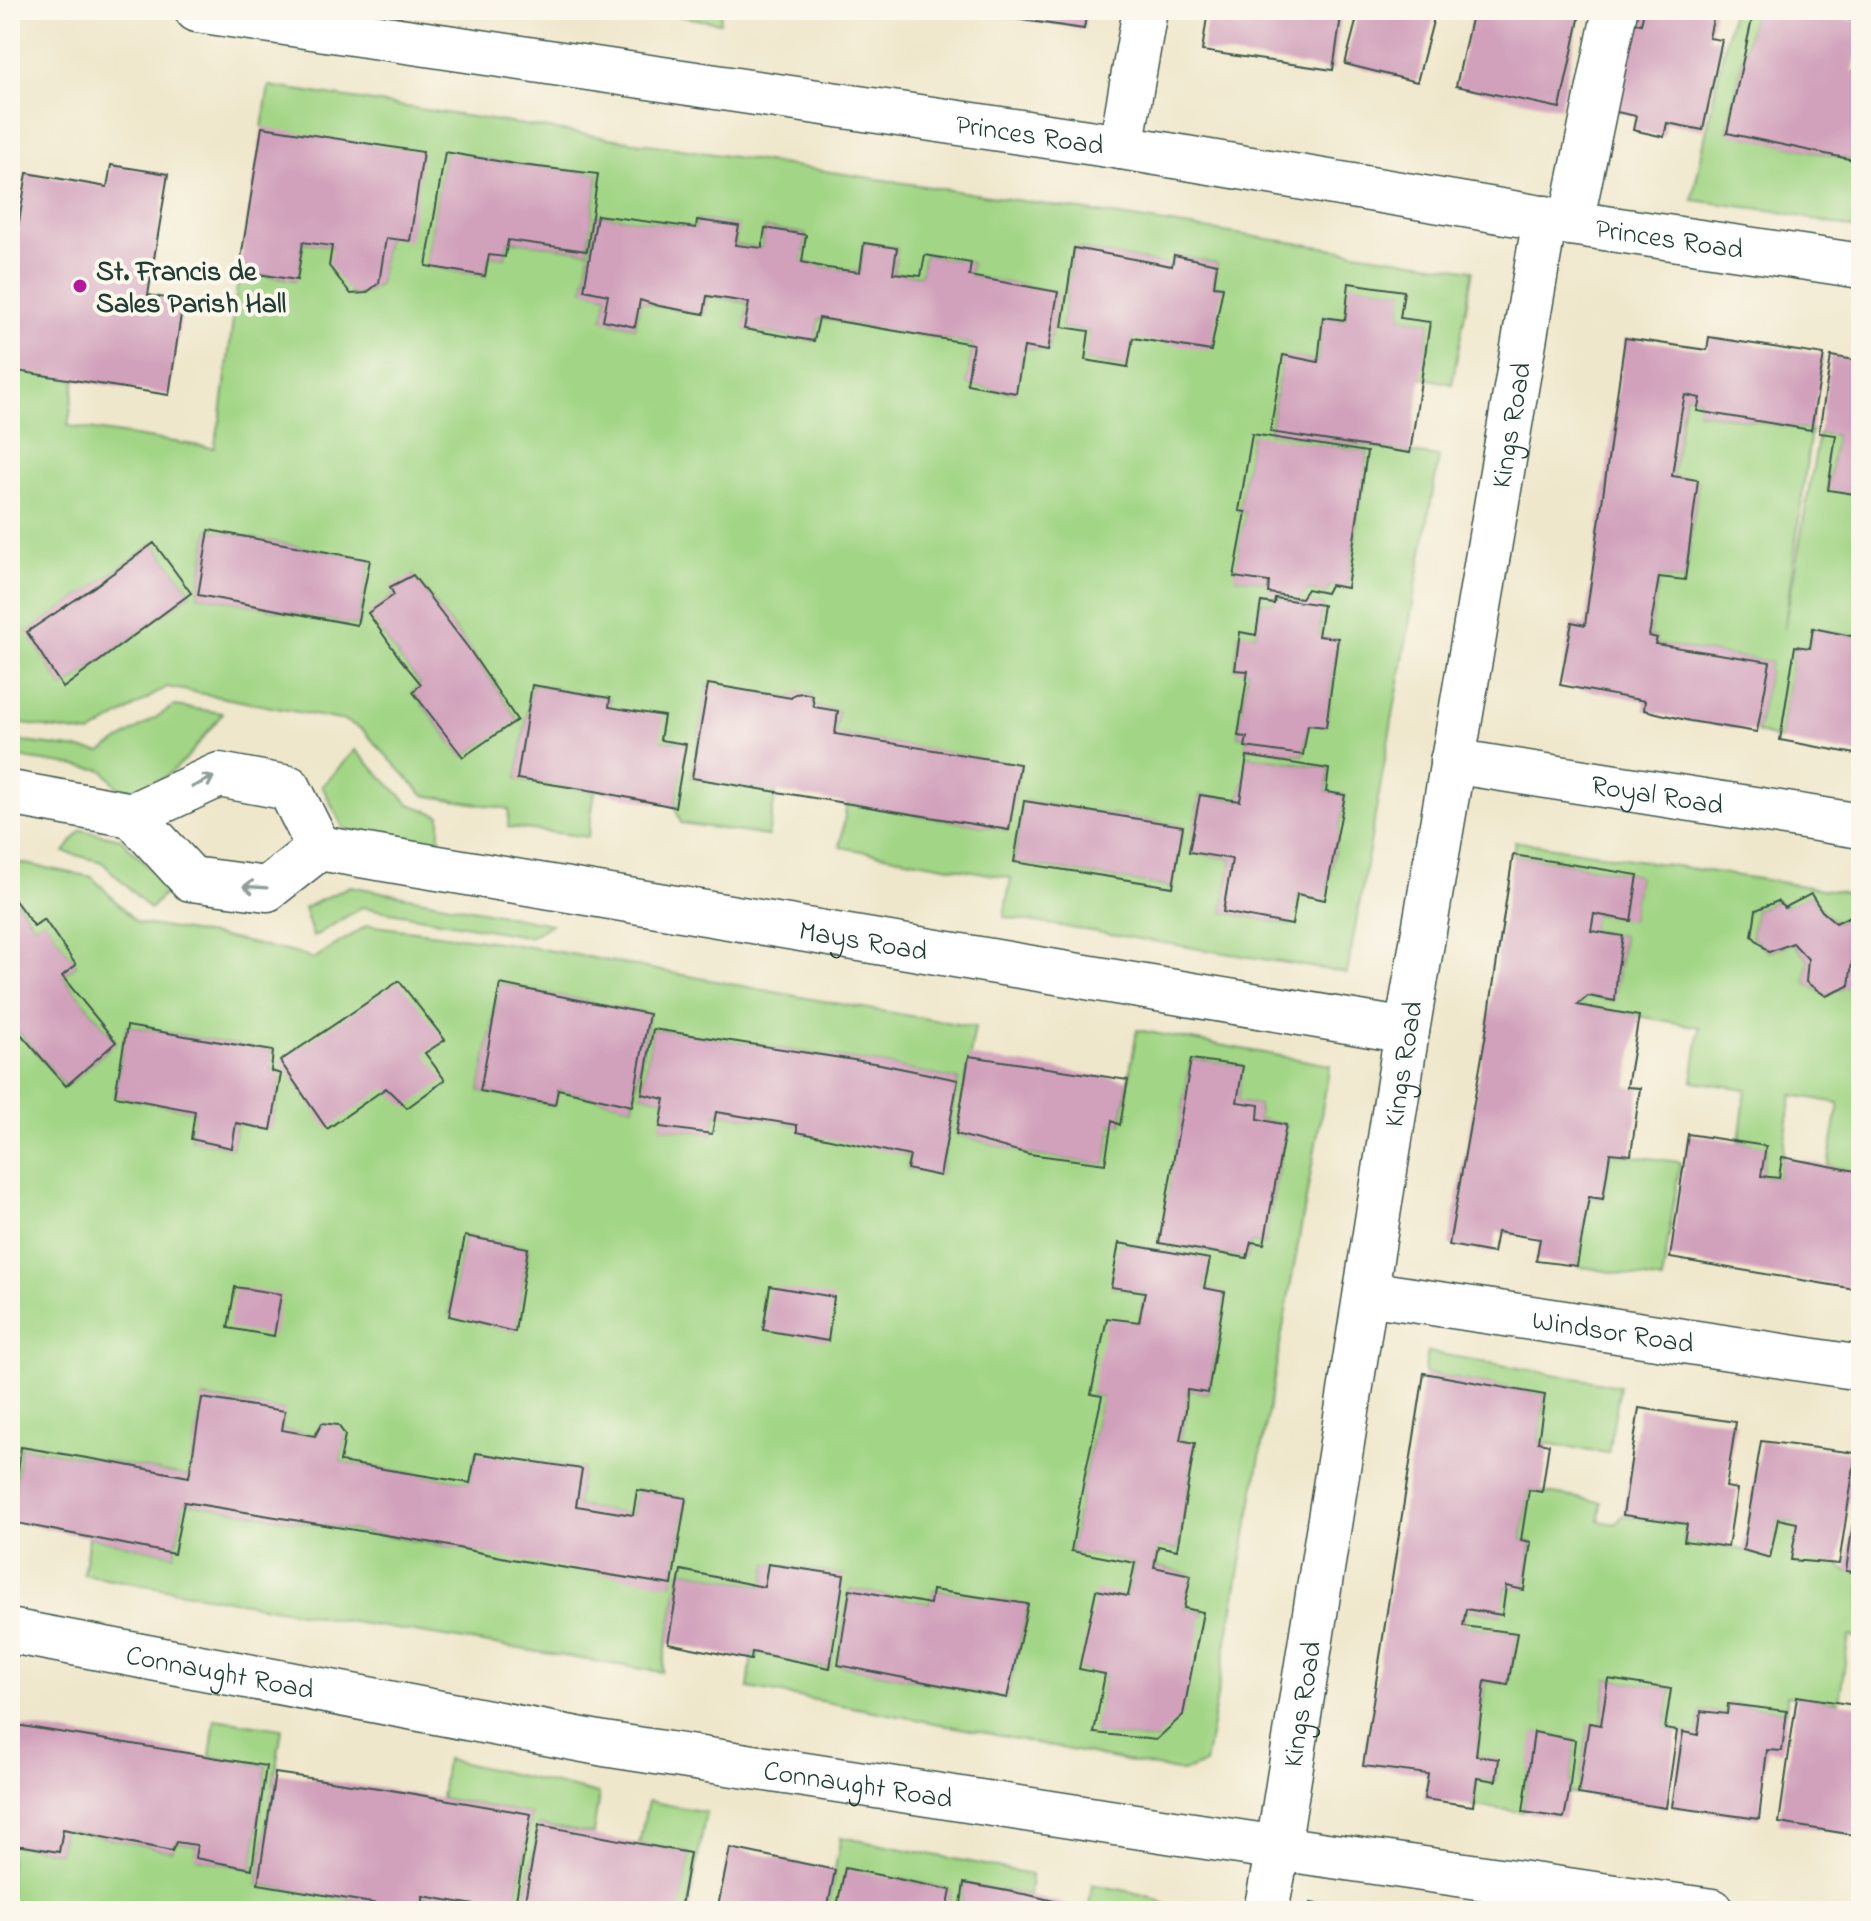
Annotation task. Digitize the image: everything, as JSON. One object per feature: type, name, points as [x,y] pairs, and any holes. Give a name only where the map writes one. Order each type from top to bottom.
[{"type":"street","name":"Princes Road","points":[[197,10],[1121,147],[1558,220],[1861,266]]},
{"type":"street","points":[[1121,147],[1145,10]]},
{"type":"street","name":"Kings Road","points":[[1266,1911],[1452,761],[1558,220],[1615,10]]},
{"type":"street","name":"Royal Road","points":[[1452,761],[1861,826]]},
{"type":"street","points":[[10,793],[132,815],[219,775],[289,788],[319,848],[267,889],[191,879],[132,815]]},
{"type":"street","name":"Mays Road","points":[[319,848],[1407,1031]]},
{"type":"street","name":"Windsor Road","points":[[1366,1293],[1861,1368]]},
{"type":"street","name":"Connaught Road","points":[[10,1631],[604,1744],[1712,1911]]},
{"type":"green space","points":[[645,10],[722,10],[720,23]]},
{"type":"green space","points":[[1732,10],[1754,10],[1727,132],[1861,162],[1861,229],[1776,211],[1692,200]]},
{"type":"green space","points":[[269,86],[1473,270],[1452,384],[1420,377],[1430,322],[1400,318],[1403,291],[1350,284],[1345,320],[1323,317],[1318,362],[1283,356],[1270,432],[1439,457],[1347,973],[1004,917],[1011,878],[840,847],[847,803],[1008,830],[1020,765],[835,734],[838,711],[814,707],[812,695],[798,693],[791,698],[708,685],[692,778],[776,791],[768,836],[681,823],[675,807],[685,743],[660,740],[609,707],[610,698],[532,685],[517,779],[595,791],[588,837],[508,827],[509,809],[423,795],[362,729],[345,721],[167,687],[90,734],[10,722],[10,675],[18,632],[10,630],[10,367],[75,380],[68,426],[214,448],[221,416],[239,271],[296,280],[303,242],[332,246],[351,294],[366,293],[379,284],[386,238],[262,127]],"holes":[[[445,153],[598,174],[587,251],[508,240],[505,257],[489,255],[485,276],[426,266]],[[597,215],[696,228],[697,220],[738,226],[735,245],[762,248],[765,228],[806,234],[802,262],[860,272],[864,243],[897,248],[893,273],[921,276],[925,255],[971,263],[969,276],[1057,292],[1048,351],[1024,347],[1015,393],[967,384],[973,344],[819,318],[814,341],[745,329],[749,303],[707,296],[704,314],[640,300],[635,327],[603,320],[608,295],[584,289]],[[1074,248],[1172,266],[1174,255],[1217,264],[1214,286],[1222,287],[1133,338],[1127,367],[1086,361],[1089,331],[1062,327]],[[1252,435],[1367,452],[1347,588],[1330,585],[1326,593],[1307,589],[1300,598],[1269,582],[1235,577],[1246,512],[1239,511]],[[209,530],[370,560],[357,625],[198,595]],[[154,543],[191,593],[63,688],[28,632]],[[413,575],[517,719],[463,757],[413,692],[421,684],[369,614]],[[1275,598],[1323,605],[1318,636],[1338,639],[1326,726],[1308,725],[1303,755],[1246,747],[1247,737],[1238,736],[1248,671],[1235,669],[1240,633],[1256,635],[1261,602],[1274,604]],[[1248,756],[1329,768],[1326,792],[1345,795],[1325,899],[1297,894],[1291,925],[1223,912],[1232,859],[1190,852],[1200,795],[1240,801]],[[1024,801],[1183,826],[1172,887],[1014,862]]]},
{"type":"green space","points":[[1685,395],[1700,398],[1698,412],[1811,430],[1784,630],[1819,433],[1836,435],[1828,489],[1861,495],[1861,638],[1813,628],[1810,648],[1795,646],[1780,740],[1757,732],[1770,662],[1655,644],[1656,638],[1649,636],[1659,577],[1685,580],[1698,481],[1672,476]]},
{"type":"green space","points":[[174,706],[223,713],[185,760],[164,778],[126,797],[103,770],[10,756],[10,740],[101,752]]},
{"type":"green space","points":[[355,750],[409,804],[440,815],[440,848],[344,829],[322,786]]},
{"type":"green space","points":[[81,830],[121,839],[169,888],[150,909],[102,862],[64,852]]},
{"type":"green space","points":[[1515,841],[1861,895],[1861,915],[1857,912],[1836,923],[1822,911],[1811,895],[1784,908],[1777,901],[1756,910],[1752,936],[1769,952],[1793,943],[1808,959],[1806,982],[1826,996],[1848,986],[1852,962],[1861,960],[1861,1172],[1828,1166],[1839,1103],[1792,1095],[1779,1178],[1761,1176],[1766,1147],[1739,1142],[1746,1089],[1692,1081],[1700,1027],[1577,1005],[1588,996],[1614,1001],[1623,936],[1591,931],[1593,914],[1631,920],[1638,875],[1513,855]]},
{"type":"green space","points":[[10,861],[92,877],[137,923],[223,937],[313,959],[368,925],[506,943],[975,1027],[956,1134],[1029,1154],[1105,1164],[1112,1121],[1121,1124],[1137,1030],[1330,1065],[1205,1764],[1182,1772],[748,1688],[752,1652],[830,1668],[843,1575],[768,1564],[764,1587],[681,1570],[662,1672],[334,1619],[83,1574],[89,1537],[174,1554],[184,1502],[672,1584],[686,1498],[637,1490],[633,1515],[576,1506],[582,1469],[476,1454],[470,1483],[340,1462],[345,1435],[322,1423],[315,1436],[282,1430],[284,1411],[203,1398],[189,1477],[21,1447],[10,1534],[10,1029],[14,1026],[66,1086],[116,1042],[62,976],[76,965],[44,920],[34,926],[15,899],[10,902]],"holes":[[[500,984],[649,1014],[633,1106],[558,1089],[554,1105],[480,1091]],[[127,1026],[272,1051],[271,1071],[281,1074],[271,1129],[236,1123],[232,1148],[191,1139],[195,1111],[115,1096]],[[653,1029],[880,1064],[958,1080],[940,1175],[907,1169],[910,1156],[797,1125],[716,1112],[712,1134],[661,1127],[665,1099],[642,1094]],[[1191,1059],[1242,1066],[1237,1102],[1259,1105],[1258,1119],[1286,1125],[1264,1244],[1251,1242],[1247,1258],[1160,1243]],[[465,1236],[528,1248],[515,1331],[449,1315]],[[1120,1243],[1209,1259],[1204,1288],[1225,1293],[1208,1393],[1187,1390],[1180,1440],[1195,1444],[1177,1550],[1158,1546],[1154,1566],[1191,1575],[1184,1608],[1203,1612],[1156,1740],[1095,1733],[1105,1674],[1080,1669],[1128,1596],[1135,1563],[1071,1551],[1102,1396],[1091,1394],[1139,1322],[1145,1292],[1112,1287]],[[850,1589],[930,1604],[933,1590],[1028,1605],[1007,1698],[838,1665]]]},
{"type":"green space","points":[[350,886],[551,924],[530,937],[362,907],[313,937],[304,908]]},
{"type":"green space","points":[[1610,1153],[1680,1162],[1662,1281],[1577,1266],[1589,1197],[1603,1199]]},
{"type":"green space","points":[[1428,1352],[1620,1386],[1608,1453],[1538,1442],[1545,1395],[1424,1373]]},
{"type":"green space","points":[[1529,1490],[1601,1502],[1599,1521],[1616,1524],[1623,1515],[1687,1524],[1684,1541],[1735,1548],[1769,1557],[1778,1519],[1797,1523],[1846,1571],[1861,1572],[1861,1638],[1849,1636],[1839,1702],[1787,1696],[1787,1711],[1729,1704],[1727,1714],[1701,1711],[1698,1735],[1665,1729],[1671,1689],[1608,1679],[1601,1725],[1589,1724],[1578,1794],[1569,1793],[1575,1740],[1535,1733],[1523,1812],[1473,1806],[1477,1778],[1496,1781],[1498,1760],[1476,1756],[1485,1681],[1508,1684],[1517,1633],[1463,1626],[1466,1609],[1501,1615],[1506,1586],[1524,1589],[1532,1542],[1521,1540]]},
{"type":"green space","points":[[215,1719],[282,1729],[258,1884],[420,1911],[10,1911],[10,1846],[59,1852],[63,1829],[172,1851],[176,1842],[197,1845],[196,1858],[252,1869],[266,1766],[210,1757]]},
{"type":"green space","points":[[446,1759],[599,1794],[593,1834],[539,1825],[523,1911],[514,1911],[531,1814],[441,1798]]},
{"type":"green space","points":[[648,1801],[706,1812],[688,1911],[679,1911],[690,1853],[639,1844]]},
{"type":"green space","points":[[841,1837],[1031,1874],[1029,1895],[964,1884],[960,1911],[947,1911],[951,1890],[899,1879],[892,1911],[827,1911]]},
{"type":"green space","points":[[1092,1884],[1147,1896],[1172,1911],[1102,1911],[1089,1908]]},
{"type":"green space","points":[[423,1896],[480,1906],[479,1911],[423,1911]]},
{"type":"building","points":[[969,10],[1087,10],[1084,29]]},
{"type":"building","points":[[1208,10],[1342,10],[1333,70],[1202,51]]},
{"type":"building","points":[[1359,10],[1436,10],[1417,82],[1345,64]]},
{"type":"building","points":[[1473,10],[1581,10],[1560,108],[1456,86]]},
{"type":"building","points":[[1644,10],[1715,10],[1709,38],[1722,40],[1703,130],[1667,123],[1664,137],[1633,130],[1636,116],[1607,110],[1626,21],[1641,24]]},
{"type":"building","points":[[1754,10],[1803,10],[1861,22],[1853,72],[1861,74],[1861,129],[1854,160],[1727,133]]},
{"type":"building","points":[[262,127],[423,152],[410,241],[386,238],[379,283],[366,293],[351,294],[329,266],[332,246],[303,242],[297,280],[239,271]]},
{"type":"building","points":[[445,152],[598,174],[587,251],[508,240],[505,257],[489,255],[485,276],[426,266]]},
{"type":"building","name":"St. Francis de Sales Parish Hall","points":[[111,165],[168,174],[148,295],[183,301],[169,395],[10,370],[10,277],[27,173],[107,187]]},
{"type":"building","points":[[597,215],[696,228],[697,220],[739,226],[735,245],[762,248],[765,228],[806,235],[802,262],[827,268],[860,272],[864,243],[897,248],[893,273],[921,276],[925,255],[971,263],[969,276],[1058,292],[1048,351],[1024,347],[1016,393],[967,384],[973,344],[819,318],[814,341],[744,329],[749,303],[740,301],[707,296],[704,314],[640,300],[635,327],[603,320],[608,295],[584,290]]},
{"type":"building","points":[[1074,248],[1172,266],[1174,255],[1217,264],[1214,286],[1223,287],[1211,351],[1133,338],[1128,367],[1085,360],[1089,331],[1062,327]]},
{"type":"building","points":[[1349,283],[1404,291],[1400,318],[1430,322],[1410,453],[1270,432],[1283,355],[1318,362],[1323,317],[1345,320]]},
{"type":"building","points":[[1709,337],[1824,355],[1811,430],[1697,411],[1700,398],[1685,395],[1681,414],[1672,476],[1698,480],[1685,580],[1659,577],[1649,636],[1657,638],[1655,644],[1770,662],[1757,732],[1690,721],[1644,710],[1645,701],[1560,685],[1572,622],[1585,625],[1625,338],[1707,350]]},
{"type":"building","points":[[1831,356],[1861,361],[1861,495],[1828,490],[1836,435],[1819,433]]},
{"type":"building","points":[[1252,434],[1367,452],[1347,588],[1330,585],[1326,593],[1307,589],[1301,598],[1268,593],[1269,582],[1234,577],[1246,512],[1239,511]]},
{"type":"building","points":[[209,530],[370,560],[357,625],[198,595]]},
{"type":"building","points":[[154,543],[191,593],[63,688],[27,632]]},
{"type":"building","points":[[413,575],[517,720],[463,757],[413,692],[421,684],[368,613],[394,595],[390,587]]},
{"type":"building","points":[[1275,598],[1323,605],[1318,636],[1338,638],[1326,727],[1308,725],[1303,755],[1245,747],[1247,737],[1238,736],[1248,671],[1235,670],[1240,632],[1256,635],[1261,602],[1274,604]]},
{"type":"building","points":[[1813,628],[1861,638],[1861,755],[1780,740],[1795,646],[1810,648]]},
{"type":"building","points":[[10,630],[18,631],[12,667],[10,667]]},
{"type":"building","points":[[708,684],[791,698],[795,694],[812,695],[814,707],[838,711],[835,734],[1020,764],[1009,830],[692,778]]},
{"type":"building","points":[[532,685],[610,698],[609,707],[664,716],[660,740],[686,744],[675,807],[517,779]]},
{"type":"building","points":[[1247,756],[1329,769],[1326,792],[1345,795],[1325,900],[1297,894],[1292,925],[1223,912],[1232,859],[1189,852],[1200,795],[1240,801]]},
{"type":"building","points":[[1024,801],[1183,826],[1173,887],[1014,862]]},
{"type":"building","points":[[1513,855],[1638,875],[1631,921],[1594,914],[1591,931],[1623,936],[1615,1001],[1588,996],[1577,1005],[1639,1016],[1627,1087],[1640,1088],[1631,1155],[1610,1153],[1603,1199],[1589,1197],[1577,1266],[1536,1261],[1540,1239],[1497,1232],[1493,1253],[1449,1245]]},
{"type":"building","points":[[1811,894],[1822,911],[1836,923],[1858,912],[1861,915],[1861,960],[1852,962],[1849,986],[1826,996],[1806,982],[1808,959],[1793,943],[1769,952],[1752,936],[1756,910],[1778,901],[1784,908]]},
{"type":"building","points":[[14,899],[34,926],[44,919],[76,965],[62,976],[116,1042],[66,1086],[14,1026],[10,1029],[10,902]]},
{"type":"building","points":[[399,981],[445,1040],[425,1053],[445,1080],[407,1108],[386,1088],[327,1129],[280,1061]]},
{"type":"building","points":[[500,984],[649,1014],[632,1106],[558,1089],[555,1105],[480,1091]]},
{"type":"building","points":[[127,1026],[273,1051],[271,1071],[281,1074],[271,1130],[236,1123],[232,1148],[191,1139],[195,1111],[115,1096]]},
{"type":"building","points":[[653,1029],[880,1064],[958,1080],[940,1176],[907,1169],[910,1156],[797,1132],[797,1125],[716,1112],[712,1134],[660,1127],[665,1099],[642,1094]]},
{"type":"building","points":[[969,1056],[1128,1080],[1120,1125],[1112,1121],[1105,1164],[1029,1154],[956,1134]]},
{"type":"building","points":[[1191,1059],[1243,1066],[1237,1102],[1259,1105],[1258,1119],[1286,1125],[1264,1244],[1251,1242],[1247,1258],[1159,1243]]},
{"type":"building","points":[[1688,1134],[1766,1146],[1761,1176],[1779,1178],[1782,1157],[1861,1172],[1856,1215],[1861,1216],[1861,1290],[1670,1258]]},
{"type":"building","points":[[465,1236],[528,1248],[515,1332],[449,1316]]},
{"type":"building","points":[[1119,1243],[1210,1259],[1204,1288],[1225,1292],[1208,1393],[1187,1390],[1180,1440],[1195,1443],[1177,1550],[1158,1546],[1154,1567],[1191,1575],[1184,1608],[1203,1612],[1183,1715],[1156,1740],[1094,1733],[1105,1674],[1079,1669],[1096,1590],[1128,1596],[1135,1563],[1071,1551],[1102,1396],[1091,1394],[1107,1318],[1139,1322],[1145,1292],[1111,1287]]},
{"type":"building","points":[[770,1286],[834,1297],[828,1341],[763,1330]]},
{"type":"building","points":[[235,1287],[281,1294],[274,1336],[228,1328]]},
{"type":"building","points":[[1424,1373],[1545,1395],[1538,1442],[1549,1444],[1542,1492],[1529,1490],[1521,1540],[1531,1542],[1524,1590],[1506,1586],[1502,1615],[1466,1609],[1463,1626],[1517,1633],[1508,1685],[1485,1681],[1476,1756],[1499,1759],[1496,1781],[1477,1778],[1473,1806],[1424,1799],[1428,1774],[1363,1766]]},
{"type":"building","points":[[202,1398],[285,1411],[282,1430],[315,1436],[322,1423],[338,1425],[345,1435],[340,1462],[470,1483],[476,1453],[582,1469],[576,1506],[633,1515],[637,1490],[686,1498],[672,1585],[184,1502],[174,1554],[12,1522],[21,1447],[189,1477]]},
{"type":"building","points":[[1639,1408],[1736,1422],[1726,1487],[1737,1489],[1728,1547],[1684,1541],[1687,1524],[1623,1515]]},
{"type":"building","points":[[1761,1441],[1856,1453],[1839,1564],[1791,1560],[1797,1523],[1778,1519],[1770,1558],[1743,1550]]},
{"type":"building","points":[[1861,1483],[1861,1573],[1846,1571]]},
{"type":"building","points":[[768,1564],[844,1575],[830,1668],[752,1652],[751,1660],[668,1643],[681,1570],[764,1587]]},
{"type":"building","points":[[850,1589],[930,1604],[932,1590],[1028,1604],[1007,1698],[838,1665]]},
{"type":"building","points":[[1608,1679],[1671,1689],[1665,1729],[1677,1731],[1666,1808],[1578,1794],[1589,1723],[1601,1725]]},
{"type":"building","points":[[1797,1696],[1861,1706],[1861,1836],[1779,1823]]},
{"type":"building","points":[[1728,1704],[1787,1711],[1782,1751],[1767,1750],[1759,1819],[1672,1807],[1683,1732],[1698,1735],[1701,1711],[1727,1714]]},
{"type":"building","points":[[10,1724],[266,1766],[252,1869],[195,1858],[197,1845],[176,1842],[172,1851],[63,1829],[59,1852],[10,1846]]},
{"type":"building","points":[[1534,1732],[1575,1740],[1564,1818],[1523,1812]]},
{"type":"building","points":[[275,1773],[531,1814],[514,1911],[479,1911],[480,1906],[423,1896],[423,1911],[420,1911],[258,1884]]},
{"type":"building","points":[[539,1825],[690,1853],[680,1911],[523,1911]]},
{"type":"building","points":[[730,1848],[835,1870],[827,1911],[717,1911]]},
{"type":"building","points":[[845,1868],[951,1890],[947,1911],[836,1911]]},
{"type":"building","points":[[964,1883],[1029,1895],[1095,1911],[960,1911]]},
{"type":"building","points":[[1311,1903],[1346,1909],[1346,1911],[1310,1911]]},
{"type":"place","name":"St. Francis de Sales Parish Hall","points":[[80,286]]}]
